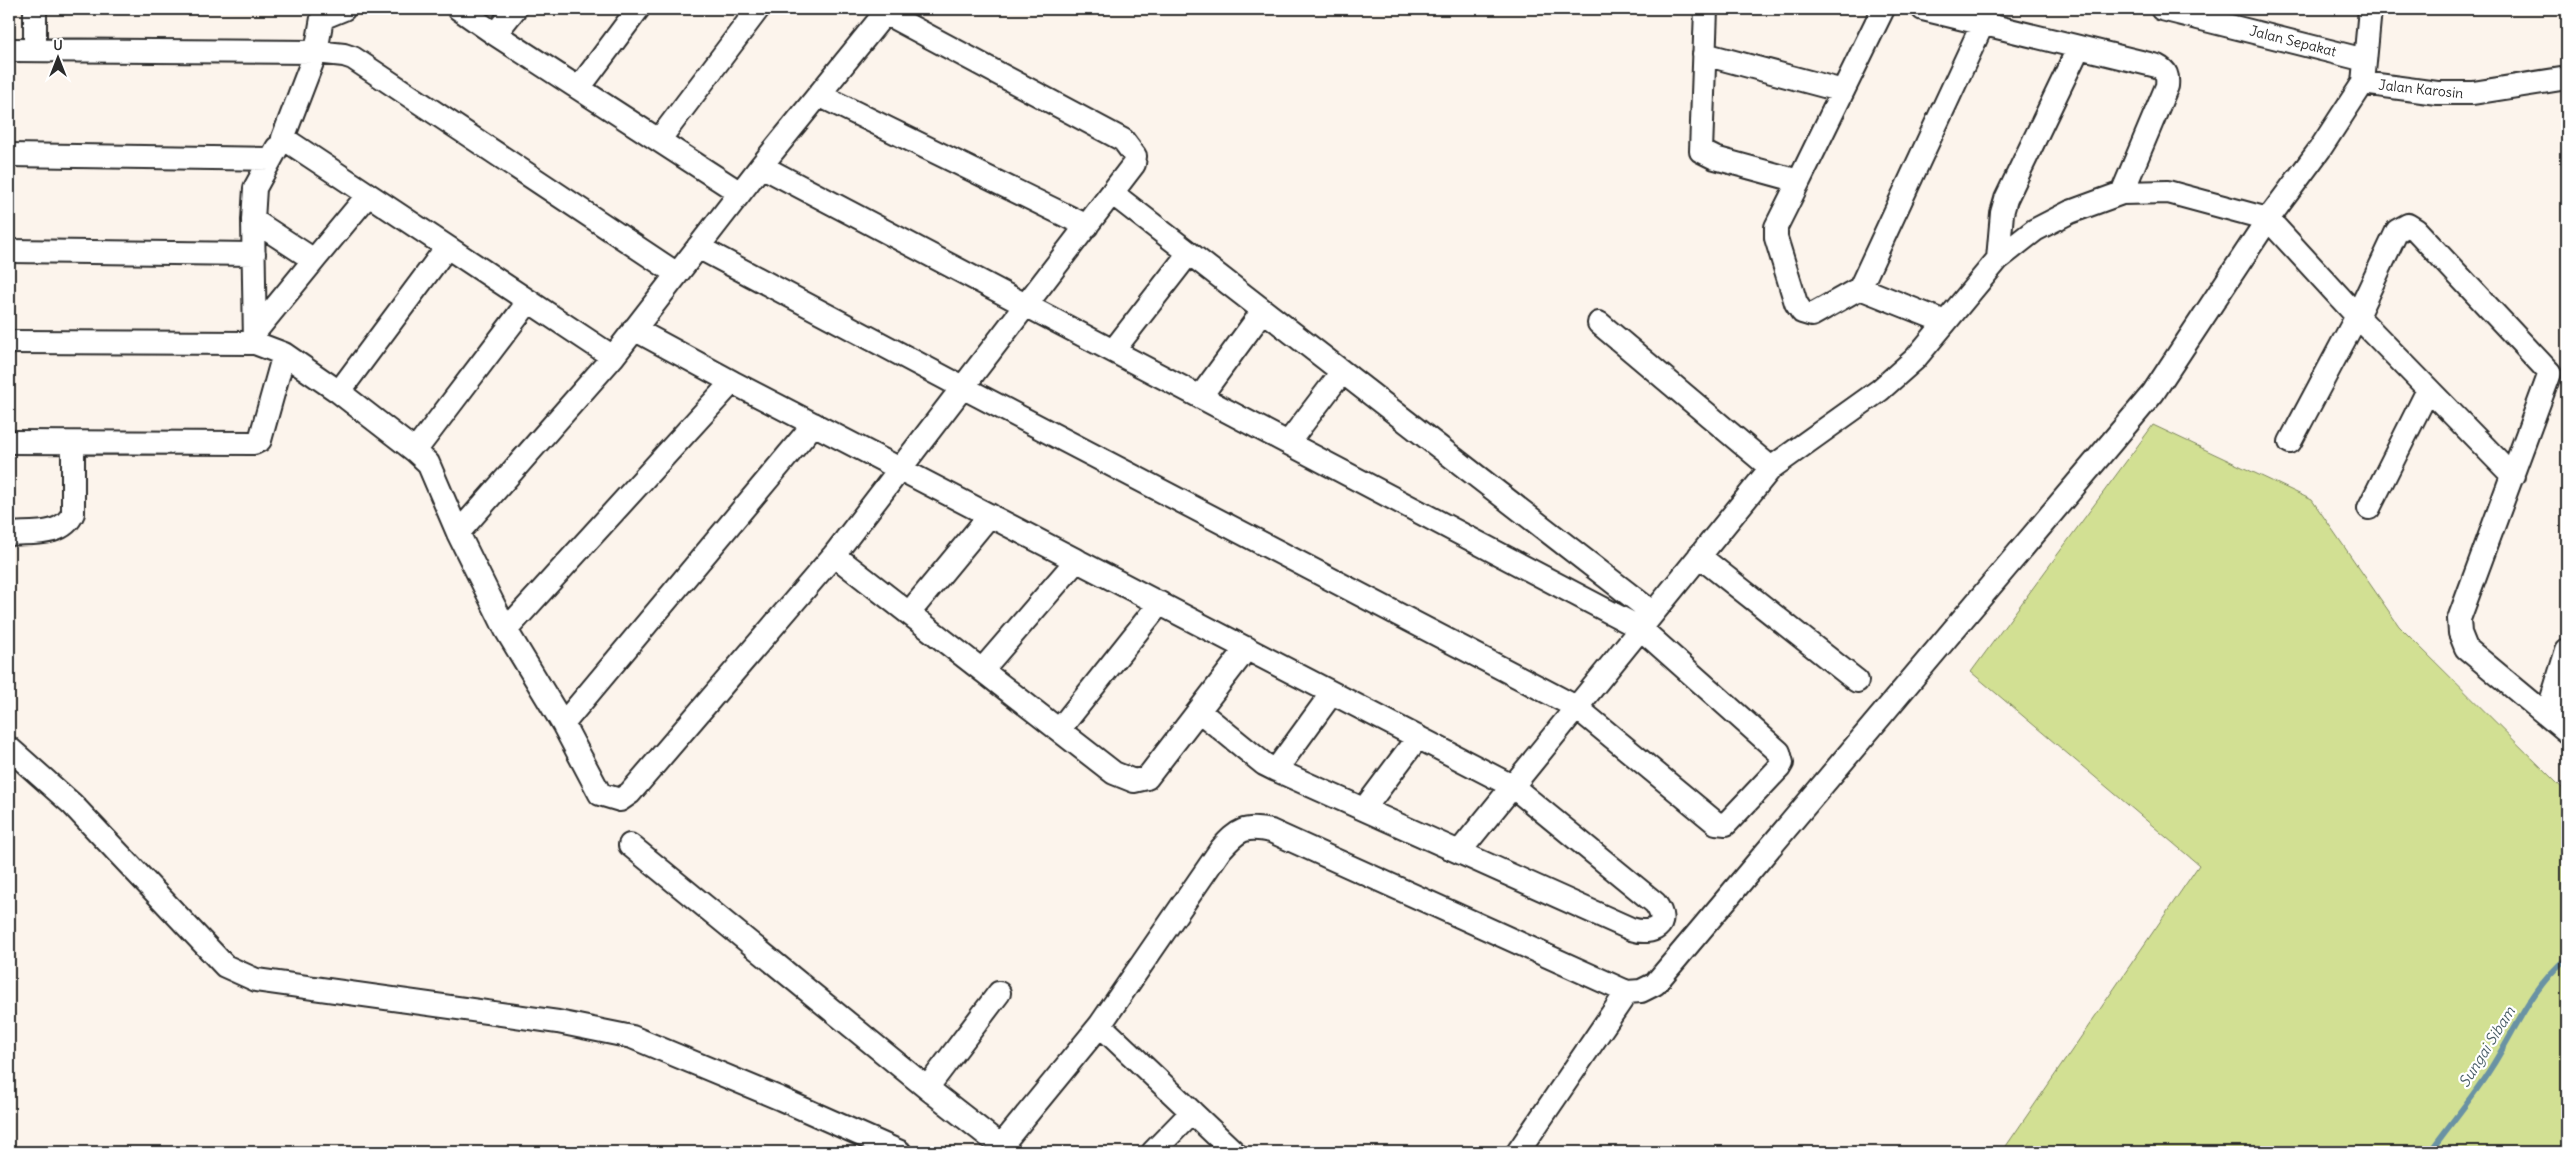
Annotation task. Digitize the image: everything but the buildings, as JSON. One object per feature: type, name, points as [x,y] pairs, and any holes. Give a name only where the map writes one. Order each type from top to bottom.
[{"type":"street","points":[[35,9],[35,50]]},
{"type":"street","points":[[255,338],[253,220],[255,188],[283,138],[316,52],[322,13],[344,9]]},
{"type":"street","points":[[459,9],[740,193]]},
{"type":"street","points":[[495,34],[515,9]]},
{"type":"street","points":[[580,88],[638,9]]},
{"type":"street","points":[[659,140],[758,9]]},
{"type":"street","points":[[1706,9],[1701,151],[1715,158],[1800,181]]},
{"type":"street","points":[[1883,9],[1776,227],[1776,238],[1796,303],[1802,312],[1812,315],[1860,288],[1983,23]]},
{"type":"street","points":[[1923,9],[2157,66],[2164,70],[2168,77],[2166,86],[2122,193]]},
{"type":"street","name":"Jalan Sepakat","points":[[2162,9],[2365,60]]},
{"type":"street","points":[[630,845],[1002,1150],[1100,1025],[1221,850],[1236,832],[1254,827],[1271,831],[1627,992],[1641,991],[1655,984],[2153,393],[2268,219],[2320,149],[2363,82],[2370,9]]},
{"type":"street","points":[[9,342],[255,338],[284,354],[340,392],[416,451],[428,463],[458,533],[506,630],[563,724],[600,794],[620,800],[630,793],[834,555],[1027,306],[1134,164],[1135,156],[1123,140],[884,11],[613,357],[458,533]]},
{"type":"street","points":[[1998,258],[2002,213],[2006,199],[2079,47]]},
{"type":"street","points":[[9,50],[316,52],[344,55],[353,58],[677,274]]},
{"type":"street","points":[[1704,54],[1843,91]]},
{"type":"street","name":"Jalan Karosin","points":[[2363,82],[2437,93],[2473,94],[2567,78]]},
{"type":"street","points":[[819,94],[1087,226]]},
{"type":"street","points":[[283,138],[613,357]]},
{"type":"street","points":[[9,155],[271,159]]},
{"type":"street","points":[[761,166],[1288,443],[1646,621]]},
{"type":"street","points":[[1460,850],[1771,468],[1880,390],[1915,359],[1998,258],[2035,230],[2070,212],[2122,193],[2168,192],[2268,219],[2357,316],[2513,476]]},
{"type":"street","points":[[698,247],[1576,707],[1716,823],[1726,824],[1782,763],[1779,752],[1646,621],[1342,372],[1112,193]]},
{"type":"street","points":[[255,338],[314,260],[368,195]]},
{"type":"street","points":[[253,220],[314,260]]},
{"type":"street","points":[[2290,442],[2357,316],[2397,231],[2408,225],[2416,230],[2559,372],[2513,476],[2459,619],[2460,633],[2466,648],[2567,732]]},
{"type":"street","points":[[340,392],[447,247]]},
{"type":"street","points":[[9,251],[254,254]]},
{"type":"street","points":[[1113,351],[1189,253]]},
{"type":"street","points":[[1860,288],[1945,322]]},
{"type":"street","points":[[416,451],[529,301]]},
{"type":"street","points":[[1200,397],[1263,311]]},
{"type":"street","points":[[1599,323],[1771,468]]},
{"type":"street","points":[[634,329],[732,382],[1512,786],[1655,903],[1661,910],[1662,918],[1660,924],[1656,928],[1643,933],[1631,929],[1460,850],[1276,770],[1259,760],[1199,711]]},
{"type":"street","points":[[9,442],[254,443],[260,440],[284,354]]},
{"type":"street","points":[[1288,443],[1342,372]]},
{"type":"street","points":[[506,630],[732,382]]},
{"type":"street","points":[[2369,508],[2428,390]]},
{"type":"street","points":[[563,724],[814,424]]},
{"type":"street","points":[[9,534],[56,530],[69,522],[73,514],[73,443]]},
{"type":"street","points":[[908,613],[990,515]]},
{"type":"street","points":[[834,555],[1114,773],[1134,781],[1147,778],[1247,648]]},
{"type":"street","points":[[1699,556],[1857,681]]},
{"type":"street","points":[[982,670],[1077,560]]},
{"type":"street","points":[[1059,730],[1160,603]]},
{"type":"street","points":[[2547,716],[2567,650]]},
{"type":"street","points":[[1276,770],[1332,693]]},
{"type":"street","points":[[1364,809],[1418,737]]},
{"type":"street","points":[[9,748],[72,804],[225,966],[256,980],[558,1022],[632,1037],[781,1099],[900,1152]]},
{"type":"street","points":[[1518,1152],[1627,992]]},
{"type":"street","points":[[927,1088],[999,993]]},
{"type":"street","points":[[1100,1025],[1234,1152]]},
{"type":"street","points":[[1153,1152],[1192,1112]]},
{"type":"green space","points":[[2153,425],[2312,500],[2399,626],[2567,793],[2567,1152],[2002,1152],[2199,865],[1971,672]]},
{"type":"waterway","name":"Sungai Sibam","points":[[2430,1152],[2484,1079],[2534,996],[2555,969],[2567,958]]}]
